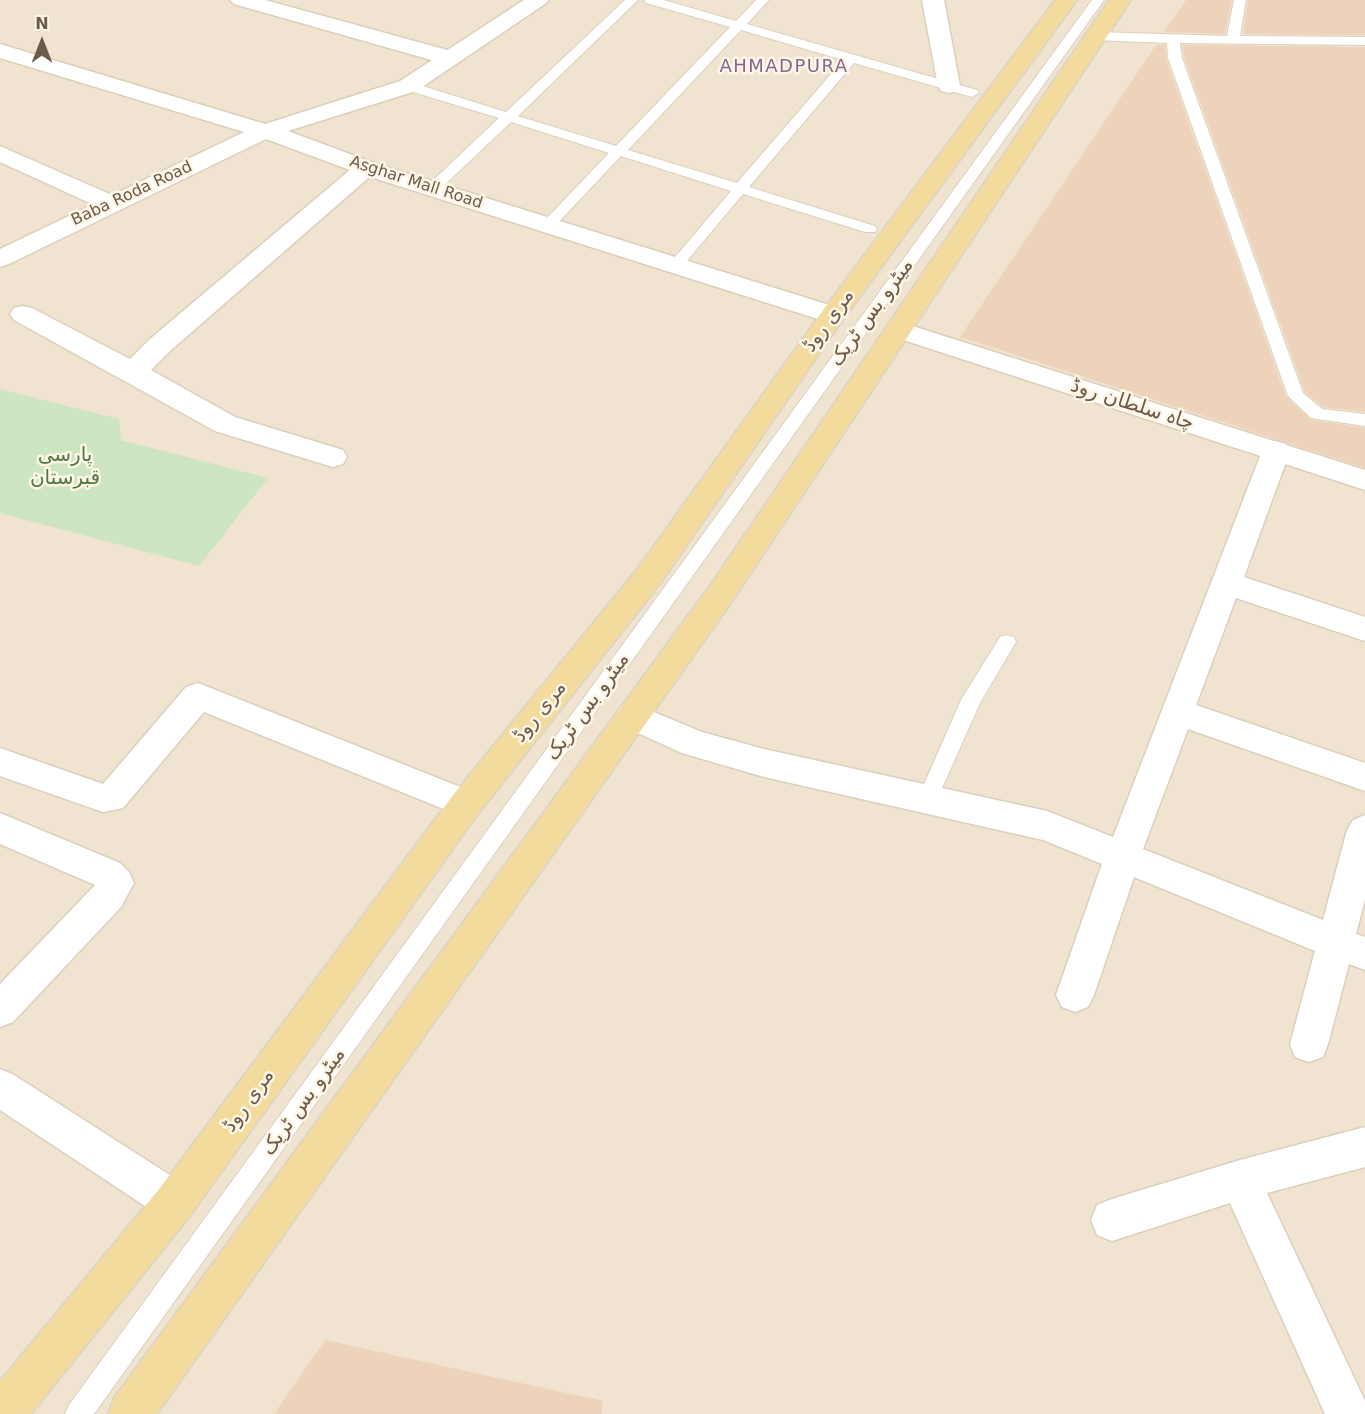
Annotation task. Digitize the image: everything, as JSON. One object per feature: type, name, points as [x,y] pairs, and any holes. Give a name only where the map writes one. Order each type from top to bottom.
[{"type":"main road","name":"مری روڈ","points":[[2,1414],[175,1202],[466,804],[649,576],[833,315],[1065,0]]},
{"type":"main road","points":[[130,1414],[720,595],[1120,0]]},
{"type":"street","points":[[241,0],[450,58]]},
{"type":"street","name":"Baba Roda Road","points":[[0,259],[265,130],[408,86],[538,0]]},
{"type":"street","points":[[933,0],[949,86]]},
{"type":"street","name":"Asghar Mall Road","points":[[1,52],[265,130],[366,168],[833,315]]},
{"type":"street","points":[[0,153],[112,204]]},
{"type":"street","points":[[133,372],[160,345],[366,168]]},
{"type":"street","points":[[23,314],[225,424],[333,457]]},
{"type":"street","name":"چاہ سلطان روڈ","points":[[900,330],[1365,480]]},
{"type":"street","points":[[1075,995],[1124,856],[1276,451]]},
{"type":"street","points":[[1226,583],[1365,629]]},
{"type":"street","points":[[0,762],[103,798],[111,798],[198,696],[466,804]]},
{"type":"street","points":[[1178,712],[1365,777]]},
{"type":"street","points":[[632,716],[694,743],[754,760],[1047,826],[1350,948]]},
{"type":"street","points":[[0,828],[107,874],[116,884],[108,896],[0,1010]]},
{"type":"street","points":[[1309,1044],[1350,948],[1365,830]]},
{"type":"street","points":[[0,1088],[175,1202]]},
{"type":"street","points":[[1112,1220],[1240,1180],[1365,1147]]},
{"type":"street","points":[[1240,1180],[1348,1414]]},
{"type":"lane","points":[[432,189],[632,0]]},
{"type":"lane","points":[[650,0],[972,93]]},
{"type":"lane","points":[[548,225],[762,0]]},
{"type":"lane","name":"میٹرو بس ٹریک","points":[[78,1414],[1098,0]]},
{"type":"lane","points":[[1233,39],[1240,0]]},
{"type":"lane","points":[[1096,36],[1365,41]]},
{"type":"lane","points":[[1173,39],[1175,58],[1296,396],[1317,414],[1365,420]]},
{"type":"lane","points":[[676,265],[851,58]]},
{"type":"lane","points":[[408,86],[870,229]]},
{"type":"lane","points":[[928,798],[971,700],[1007,642]]},
{"type":"shaded area","points":[[0,0],[1365,0],[1365,1414],[0,1414]]},
{"type":"green space","name":"پارسی قبرستان","points":[[0,389],[119,419],[121,440],[268,478],[199,566],[0,513]]},
{"type":"building","points":[[1186,0],[1232,0],[1225,34],[1164,32]]},
{"type":"building","points":[[1248,0],[1365,0],[1365,35],[1243,34]]},
{"type":"building","points":[[1156,45],[1165,45],[1166,59],[1286,397],[1311,420],[1365,428],[1365,468],[960,337]]},
{"type":"building","points":[[1183,45],[1365,47],[1365,412],[1323,407],[1305,392],[1184,57]]},
{"type":"building","points":[[325,1340],[603,1401],[602,1414],[274,1414]]},
{"type":"district","name":"AHMADPURA","points":[[784,67]]}]
